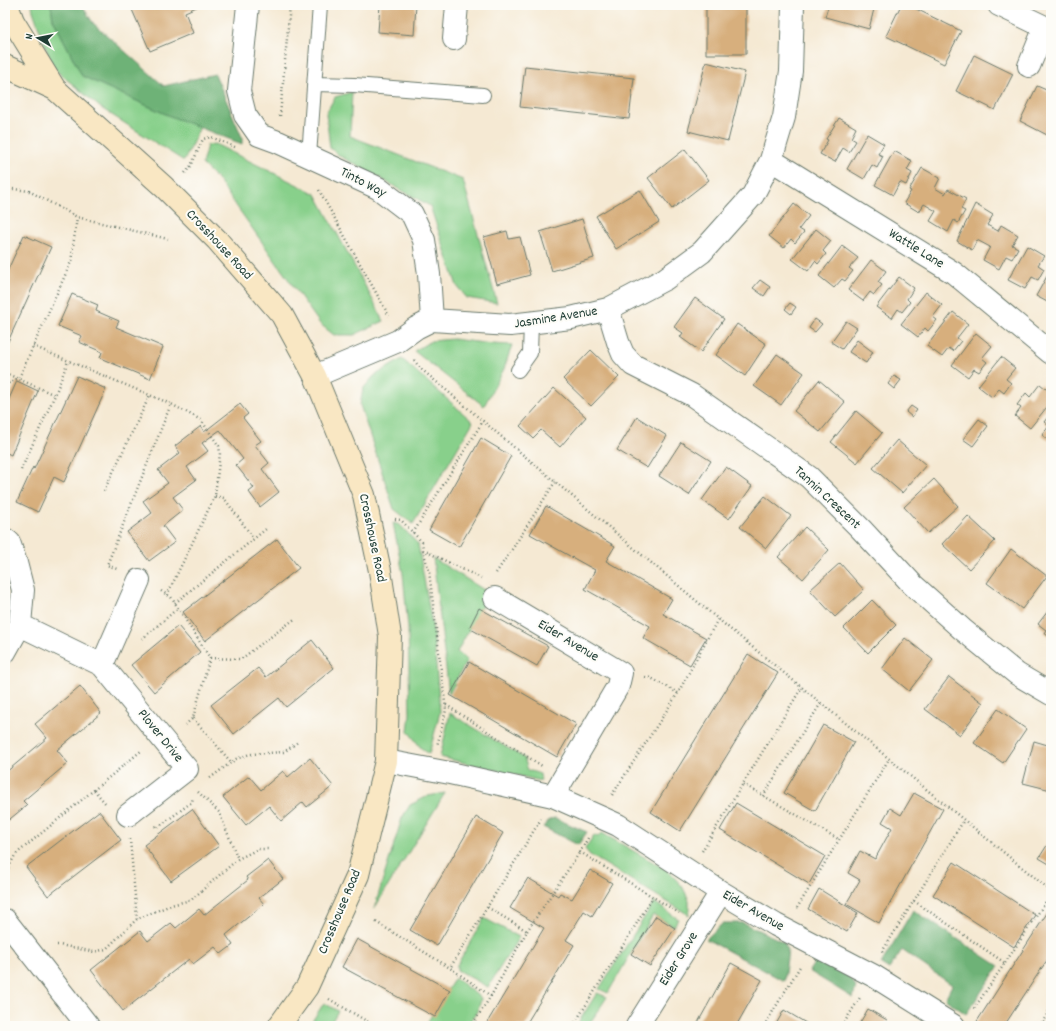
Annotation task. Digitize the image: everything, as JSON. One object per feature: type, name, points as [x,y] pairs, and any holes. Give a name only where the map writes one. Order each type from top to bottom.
[{"type":"street","name":"Crosshouse Road","points":[[8,5],[13,21],[55,89],[169,192],[217,240],[282,315],[315,376],[364,495],[380,572],[390,636],[386,761],[358,875],[307,987],[279,1026]]},
{"type":"street","name":"Tinto Way","points":[[248,5],[239,91],[245,115],[259,134],[378,188],[412,214],[424,240],[429,274],[432,320]]},
{"type":"street","points":[[454,39],[457,5]]},
{"type":"street","name":"Jasmine Avenue","points":[[432,320],[510,325],[571,318],[608,309],[665,279],[702,252],[753,194],[771,160],[784,117],[791,71],[793,5]]},
{"type":"street","points":[[999,5],[1048,28],[1029,66]]},
{"type":"street","name":"Crosshouse Road","points":[[5,66],[55,89]]},
{"type":"street","name":"Wattle Lane","points":[[771,160],[954,273],[1051,353]]},
{"type":"street","name":"Tannin Crescent","points":[[608,309],[618,342],[624,354],[633,365],[692,395],[809,477],[913,585],[962,629],[1018,674],[1051,694]]},
{"type":"street","points":[[315,376],[398,342],[416,328],[432,320]]},
{"type":"street","points":[[5,539],[9,542],[23,590],[20,625],[5,652]]},
{"type":"street","points":[[102,665],[139,580]]},
{"type":"street","name":"Eider Avenue","points":[[492,590],[621,673]]},
{"type":"street","name":"Plover Drive","points":[[20,625],[102,665],[187,769],[134,810]]},
{"type":"street","points":[[557,790],[618,686],[621,673]]},
{"type":"street","name":"Eider Avenue","points":[[386,761],[557,790],[599,816],[618,825],[689,872],[784,929],[871,975],[962,1020]]},
{"type":"street","name":"Eider Grove","points":[[637,1026],[721,892]]},
{"type":"street","points":[[5,920],[88,1026]]},
{"type":"lane","points":[[309,156],[320,5]]},
{"type":"lane","points":[[314,84],[362,86],[483,96]]},
{"type":"lane","points":[[518,370],[530,353],[531,323]]},
{"type":"path","points":[[278,142],[290,5]]},
{"type":"path","points":[[169,192],[191,166],[203,139],[211,137],[238,149]]},
{"type":"path","points":[[313,187],[320,190],[387,311],[398,342],[420,368],[718,619],[1051,892],[1005,963],[962,1020]]},
{"type":"path","points":[[5,188],[29,191],[77,217],[168,239]]},
{"type":"path","points":[[5,385],[19,378],[32,346],[71,262],[77,217]]},
{"type":"path","points":[[32,346],[171,404],[201,420],[219,446],[220,453],[215,496],[167,595]]},
{"type":"path","points":[[21,470],[55,395],[68,361]]},
{"type":"path","points":[[5,373],[55,395]]},
{"type":"path","points":[[104,491],[150,395]]},
{"type":"path","points":[[5,875],[15,855],[162,739],[193,718],[210,658],[171,597],[107,565],[171,404]]},
{"type":"path","points":[[414,533],[483,421]]},
{"type":"path","points":[[423,550],[492,590],[511,551],[555,482]]},
{"type":"path","points":[[215,496],[224,498],[254,539]]},
{"type":"path","points":[[370,522],[392,519],[401,520],[422,542],[429,571],[446,705],[431,769]]},
{"type":"path","points":[[175,603],[266,529]]},
{"type":"path","points":[[210,658],[241,659],[296,618]]},
{"type":"path","points":[[470,1026],[491,996],[527,931],[580,852],[599,816],[678,693],[718,619]]},
{"type":"path","points":[[621,673],[651,678],[678,693]]},
{"type":"path","points":[[689,872],[802,687]]},
{"type":"path","points":[[763,796],[821,703]]},
{"type":"path","points":[[446,705],[540,765],[557,790],[546,811],[450,968]]},
{"type":"path","points":[[193,718],[231,762]]},
{"type":"path","points":[[134,810],[157,828],[192,802],[196,788],[231,762],[250,754],[284,752],[298,742]]},
{"type":"path","points":[[784,929],[890,759]]},
{"type":"path","points":[[184,771],[200,795],[219,812],[238,859]]},
{"type":"path","points":[[743,784],[840,840]]},
{"type":"path","points":[[134,810],[136,919]]},
{"type":"path","points":[[842,1026],[914,901],[964,820]]},
{"type":"path","points":[[28,950],[60,945],[94,952],[106,949],[136,919],[171,905],[192,900],[238,859],[258,849],[270,849]]},
{"type":"path","points":[[580,852],[700,926]]},
{"type":"path","points":[[573,1026],[653,897]]},
{"type":"path","points":[[914,901],[1005,963]]},
{"type":"path","points":[[486,907],[527,931]]},
{"type":"path","points":[[376,922],[450,968],[491,996]]},
{"type":"path","points":[[764,1026],[813,944]]},
{"type":"path","points":[[307,987],[375,1026]]},
{"type":"path","points":[[1040,1026],[1051,1008]]},
{"type":"path","points":[[1043,1022],[1050,1026]]},
{"type":"green space","points":[[32,5],[51,5],[53,19],[82,76],[170,116],[200,127],[184,161],[101,108],[53,68]]},
{"type":"green space","points":[[51,5],[82,5],[93,23],[164,86],[215,74],[242,137],[242,144],[170,116],[82,76],[53,19]]},
{"type":"green space","points":[[352,92],[350,136],[463,180],[497,303],[467,298],[457,286],[430,206],[340,156],[330,148],[326,113],[335,97]]},
{"type":"green space","points":[[215,144],[316,194],[384,321],[354,335],[334,335],[320,324],[218,180],[202,164],[207,145]]},
{"type":"green space","points":[[453,339],[512,345],[504,369],[484,406],[414,351],[431,341]]},
{"type":"green space","points":[[402,359],[473,422],[413,524],[394,509],[360,405],[363,389],[374,376]]},
{"type":"green space","points":[[393,523],[400,525],[418,544],[433,630],[440,712],[429,754],[421,748],[408,731],[410,714],[408,628],[403,574]]},
{"type":"green space","points":[[433,558],[489,593],[457,652],[467,660],[449,694]]},
{"type":"green space","points":[[450,713],[524,758],[528,770],[540,774],[541,781],[440,757]]},
{"type":"green space","points":[[445,793],[374,909],[402,818],[410,805],[428,796]]},
{"type":"green space","points":[[555,818],[587,832],[578,845],[543,827],[550,819]]},
{"type":"green space","points":[[602,833],[667,870],[682,886],[689,900],[689,915],[590,855],[585,849],[594,835],[598,837]]},
{"type":"green space","points":[[654,902],[678,919],[674,926],[653,915],[608,993],[599,989]]},
{"type":"green space","points":[[913,910],[999,966],[966,1014],[945,999],[952,985],[902,950],[889,969],[881,964]]},
{"type":"green space","points":[[484,918],[519,937],[488,987],[457,970],[457,965]]},
{"type":"green space","points":[[723,923],[743,923],[784,942],[788,950],[784,981],[706,939]]},
{"type":"green space","points":[[816,960],[848,976],[856,986],[853,998],[809,971]]},
{"type":"green space","points":[[455,978],[481,998],[478,1010],[474,1017],[466,1026],[425,1026]]},
{"type":"green space","points":[[597,993],[607,997],[588,1026],[576,1026]]},
{"type":"green space","points":[[324,1003],[338,1011],[329,1026],[309,1026]]},
{"type":"building","points":[[130,5],[201,5],[185,12],[193,33],[150,51]]},
{"type":"building","points":[[380,5],[416,5],[414,35],[378,32]]},
{"type":"building","points":[[706,5],[746,5],[746,54],[706,54]]},
{"type":"building","points":[[822,5],[875,5],[869,29],[825,17],[828,7]]},
{"type":"building","points":[[901,5],[908,5],[961,31],[944,64],[886,36]]},
{"type":"building","points":[[974,55],[1013,74],[995,110],[956,91]]},
{"type":"building","points":[[706,62],[745,72],[728,141],[688,131]]},
{"type":"building","points":[[525,66],[634,78],[629,119],[520,107]]},
{"type":"building","points":[[1037,86],[1051,92],[1051,137],[1020,121]]},
{"type":"building","points":[[839,118],[856,128],[851,138],[856,141],[849,152],[843,148],[835,162],[820,154],[828,140],[826,139]]},
{"type":"building","points":[[867,134],[884,144],[878,154],[883,156],[877,168],[872,165],[864,179],[847,169]]},
{"type":"building","points":[[685,149],[709,180],[672,209],[648,178]]},
{"type":"building","points":[[894,151],[912,161],[907,170],[912,173],[906,185],[900,182],[893,195],[875,185]]},
{"type":"building","points":[[922,168],[940,178],[935,188],[945,194],[948,189],[966,199],[961,209],[965,211],[958,223],[954,220],[948,232],[930,221],[936,211],[924,204],[919,212],[904,203],[911,191],[909,190]]},
{"type":"building","points":[[640,190],[659,222],[616,249],[596,216]]},
{"type":"building","points":[[794,204],[809,216],[799,229],[804,232],[795,243],[791,239],[784,248],[769,236]]},
{"type":"building","points":[[975,204],[993,215],[987,225],[998,231],[1001,225],[1018,235],[1012,245],[1018,248],[1012,259],[1006,256],[999,269],[983,260],[990,247],[977,240],[972,250],[957,241]]},
{"type":"building","points":[[582,219],[594,258],[552,271],[540,232]]},
{"type":"building","points":[[816,229],[831,241],[823,251],[826,254],[818,264],[815,261],[808,271],[792,259]]},
{"type":"building","points":[[507,231],[509,239],[520,237],[530,275],[497,284],[484,237]]},
{"type":"building","points":[[24,235],[51,247],[5,348],[5,276]]},
{"type":"building","points":[[842,246],[858,258],[849,268],[853,271],[845,281],[842,279],[834,288],[819,276]]},
{"type":"building","points":[[1027,246],[1044,256],[1038,265],[1044,269],[1038,280],[1032,277],[1025,289],[1008,280]]},
{"type":"building","points":[[871,260],[886,271],[878,282],[882,285],[874,295],[870,292],[863,301],[848,290]]},
{"type":"building","points":[[1051,269],[1051,304],[1036,296]]},
{"type":"building","points":[[899,277],[914,288],[907,299],[910,302],[902,312],[898,309],[892,318],[876,307]]},
{"type":"building","points":[[760,280],[770,287],[764,296],[753,288]]},
{"type":"building","points":[[926,292],[942,305],[933,317],[937,320],[928,331],[925,328],[918,337],[901,324]]},
{"type":"building","points":[[72,294],[98,305],[96,311],[119,321],[116,327],[163,347],[150,379],[100,358],[102,352],[79,342],[82,336],[58,326]]},
{"type":"building","points":[[695,298],[724,319],[701,352],[680,337],[683,333],[674,327]]},
{"type":"building","points":[[790,303],[796,307],[791,314],[785,309]]},
{"type":"building","points":[[953,312],[968,324],[957,338],[961,341],[953,351],[949,348],[942,357],[927,346]]},
{"type":"building","points":[[815,319],[822,324],[815,332],[809,328]]},
{"type":"building","points":[[846,321],[857,328],[842,349],[831,342]]},
{"type":"building","points":[[737,324],[766,344],[745,376],[716,355]]},
{"type":"building","points":[[976,333],[992,346],[982,358],[987,362],[979,372],[974,369],[968,377],[952,365]]},
{"type":"building","points":[[857,340],[873,352],[866,363],[849,352]]},
{"type":"building","points":[[591,350],[619,377],[591,406],[563,379]]},
{"type":"building","points":[[777,354],[804,373],[781,405],[754,386]]},
{"type":"building","points":[[1001,357],[1015,368],[1006,379],[1011,383],[1004,393],[999,389],[992,397],[978,386]]},
{"type":"building","points":[[77,376],[106,389],[64,482],[54,477],[38,512],[17,502]]},
{"type":"building","points":[[894,376],[901,380],[894,389],[888,384]]},
{"type":"building","points":[[819,380],[845,402],[820,432],[794,411]]},
{"type":"building","points":[[17,381],[38,391],[11,455],[5,452],[5,408]]},
{"type":"building","points":[[1040,384],[1051,393],[1051,402],[1030,428],[1015,416],[1021,408],[1017,405],[1026,393],[1030,397]]},
{"type":"building","points":[[554,388],[586,417],[560,447],[541,430],[533,438],[520,426]]},
{"type":"building","points":[[240,404],[248,414],[243,418],[261,441],[255,445],[269,463],[262,469],[279,492],[260,507],[249,492],[254,488],[236,465],[243,459],[220,430],[202,443],[208,451],[187,467],[196,480],[173,497],[183,510],[163,526],[175,542],[149,561],[127,532],[152,513],[143,501],[168,483],[158,470],[180,453],[175,446],[201,426],[204,432]]},
{"type":"building","points":[[911,406],[917,410],[912,417],[906,412]]},
{"type":"building","points":[[856,411],[882,433],[857,463],[831,442]]},
{"type":"building","points":[[1051,413],[1051,442],[1042,435],[1049,426],[1044,422]]},
{"type":"building","points":[[637,417],[667,436],[647,468],[617,450]]},
{"type":"building","points":[[979,419],[988,426],[973,446],[963,439]]},
{"type":"building","points":[[481,438],[511,456],[459,547],[429,530]]},
{"type":"building","points":[[897,440],[926,465],[902,493],[873,468]]},
{"type":"building","points":[[681,442],[711,461],[689,495],[659,476]]},
{"type":"building","points":[[726,467],[752,486],[729,519],[702,500]]},
{"type":"building","points":[[934,479],[958,506],[928,533],[904,507]]},
{"type":"building","points":[[765,496],[791,516],[766,548],[740,527]]},
{"type":"building","points":[[546,506],[615,546],[606,561],[672,599],[663,614],[706,638],[690,665],[643,638],[650,626],[585,589],[595,570],[530,534]]},
{"type":"building","points":[[968,516],[995,541],[969,569],[942,544]]},
{"type":"building","points":[[805,527],[829,550],[803,579],[778,557]]},
{"type":"building","points":[[277,539],[299,568],[205,641],[183,612]]},
{"type":"building","points":[[1011,549],[1047,576],[1022,609],[987,583]]},
{"type":"building","points":[[840,563],[864,590],[835,617],[810,590]]},
{"type":"building","points":[[872,600],[896,625],[868,653],[844,628]]},
{"type":"building","points":[[1051,607],[1051,638],[1044,633],[1046,630],[1038,624]]},
{"type":"building","points":[[479,608],[548,646],[537,666],[469,628]]},
{"type":"building","points":[[178,626],[200,652],[154,692],[131,665]]},
{"type":"building","points":[[905,638],[933,660],[909,691],[882,669]]},
{"type":"building","points":[[312,640],[334,668],[286,707],[279,698],[234,734],[211,705],[258,668],[266,677]]},
{"type":"building","points":[[748,654],[778,673],[680,831],[651,812]]},
{"type":"building","points":[[469,662],[576,724],[557,757],[450,695]]},
{"type":"building","points":[[949,677],[983,703],[960,735],[925,709]]},
{"type":"building","points":[[80,686],[101,713],[57,750],[68,763],[23,801],[27,805],[5,823],[5,773],[47,738],[35,724]]},
{"type":"building","points":[[998,709],[1026,729],[1003,763],[974,743]]},
{"type":"building","points":[[823,725],[854,742],[815,811],[784,793]]},
{"type":"building","points":[[1034,741],[1051,746],[1051,790],[1023,783]]},
{"type":"building","points":[[310,758],[333,786],[307,807],[303,802],[281,821],[269,806],[246,825],[223,797],[249,776],[261,790],[283,771],[288,777]]},
{"type":"building","points":[[914,793],[943,809],[879,923],[846,904],[860,880],[848,873],[860,851],[875,859],[892,828],[882,822],[890,808],[901,815]]},
{"type":"building","points":[[736,803],[825,856],[809,884],[720,830]]},
{"type":"building","points":[[192,809],[219,846],[171,881],[144,845]]},
{"type":"building","points":[[99,811],[121,840],[48,896],[26,867]]},
{"type":"building","points":[[476,817],[503,833],[437,946],[410,930]]},
{"type":"building","points":[[1051,839],[1051,865],[1039,858]]},
{"type":"building","points":[[268,860],[283,879],[259,898],[264,904],[226,935],[233,945],[221,954],[215,947],[193,964],[189,959],[123,1011],[91,970],[140,931],[148,941],[171,923],[176,928],[199,909],[204,915],[248,880],[246,877]]},
{"type":"building","points":[[954,862],[1035,915],[1014,947],[933,895]]},
{"type":"building","points":[[590,870],[612,883],[592,916],[584,911],[566,940],[574,945],[525,1026],[485,1026],[544,928],[510,908],[528,878],[558,896],[560,893],[572,899]]},
{"type":"building","points":[[819,889],[858,913],[847,932],[808,909]]},
{"type":"building","points":[[1051,907],[1051,954],[1004,1026],[974,1026]]},
{"type":"building","points":[[656,916],[675,928],[650,966],[631,954]]},
{"type":"building","points":[[357,939],[450,990],[435,1017],[342,967]]},
{"type":"building","points":[[731,963],[762,980],[736,1026],[696,1026]]},
{"type":"building","points":[[868,1009],[887,1020],[884,1026],[858,1026]]},
{"type":"building","points":[[784,1010],[811,1026],[775,1026]]}]
